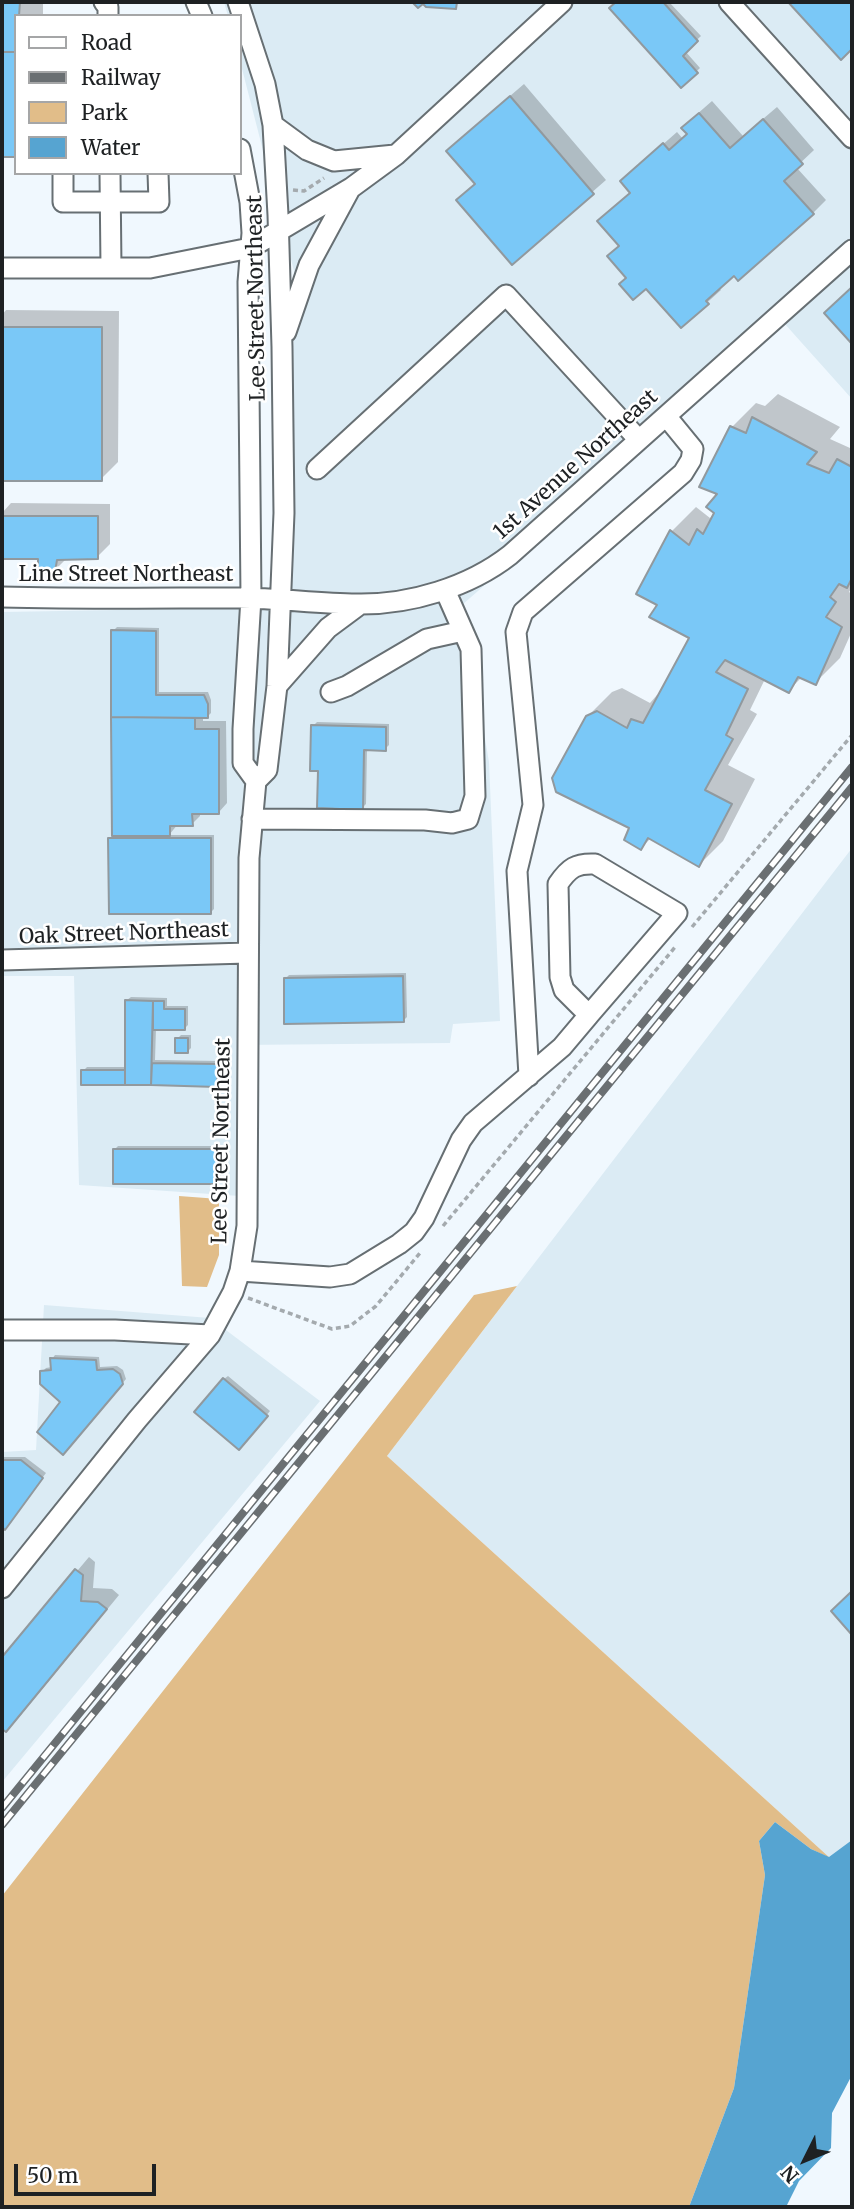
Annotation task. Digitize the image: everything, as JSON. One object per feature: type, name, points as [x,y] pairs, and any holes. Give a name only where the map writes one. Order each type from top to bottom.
[{"type":"street","points":[[2,268],[168,265],[250,248],[351,188],[396,155],[562,2]]},
{"type":"street","points":[[729,2],[852,138]]},
{"type":"street","name":"Lee Street Northeast","points":[[2,1588],[210,1335],[233,1292],[240,1271],[247,1226],[249,858],[256,781],[267,770],[277,686],[284,513],[282,346],[273,125],[265,84],[242,14]]},
{"type":"street","points":[[273,125],[307,150],[334,161],[396,155]]},
{"type":"street","name":"Lee Street Northeast","points":[[242,160],[250,202],[248,282],[251,598],[243,764],[256,781]]},
{"type":"street","points":[[63,175],[63,202],[159,202],[158,175]]},
{"type":"street","points":[[110,175],[111,268]]},
{"type":"street","points":[[282,346],[309,265],[351,188]]},
{"type":"street","name":"1st Avenue Northeast","points":[[280,599],[359,605],[402,600],[446,590],[492,569],[852,250]]},
{"type":"street","points":[[317,469],[506,295],[639,440]]},
{"type":"street","points":[[529,1076],[517,871],[533,805],[516,632],[523,612],[683,473],[691,460],[693,449],[666,416]]},
{"type":"street","points":[[252,819],[425,820],[452,823],[467,819],[475,796],[471,649],[446,590]]},
{"type":"street","name":"Line Street Northeast","points":[[2,597],[251,598]]},
{"type":"street","points":[[251,598],[280,599]]},
{"type":"street","points":[[277,686],[328,628],[359,605]]},
{"type":"street","points":[[331,692],[427,639],[463,631]]},
{"type":"street","points":[[240,1271],[330,1277],[350,1274],[400,1244],[414,1232],[424,1218],[461,1140],[473,1123],[562,1047],[677,913],[594,864],[581,863],[566,872],[558,884],[560,977],[564,990],[589,1015]]},
{"type":"street","name":"Oak Street Northeast","points":[[2,960],[247,953]]},
{"type":"street","points":[[2,1330],[116,1330],[210,1335]]},
{"type":"path","points":[[298,190],[304,191],[331,173]]},
{"type":"shaded area","points":[[224,2],[852,2],[852,399],[784,323],[462,605],[489,762],[500,1021],[453,1024],[450,1043],[240,1045],[240,1196],[79,1185],[74,976],[2,976],[2,612],[291,607],[294,271],[242,69],[242,14],[227,14]]},
{"type":"shaded area","points":[[852,848],[852,1840],[830,1858],[387,1456]]},
{"type":"shaded area","points":[[44,1305],[210,1318],[320,1401],[2,1782],[2,1452],[36,1450]]},
{"type":"green space","points":[[179,1196],[219,1199],[219,1255],[207,1287],[182,1286]]},
{"type":"green space","points":[[517,1286],[387,1456],[830,1858],[811,1849],[775,1822],[759,1841],[765,1875],[734,2088],[689,2207],[2,2207],[2,1896],[474,1295]]},
{"type":"water","points":[[775,1822],[811,1849],[829,1857],[852,1840],[852,2075],[832,2113],[831,2148],[799,2181],[786,2207],[689,2207],[734,2088],[765,1875],[759,1841]]},
{"type":"building","points":[[2,2],[20,2],[19,14],[14,14],[14,52],[2,52]]},
{"type":"building","points":[[412,2],[457,2],[456,9],[426,7],[423,4],[418,8]]},
{"type":"building","points":[[616,2],[663,2],[698,41],[683,56],[698,73],[681,88],[609,8]]},
{"type":"building","points":[[788,2],[852,2],[852,49],[841,60]]},
{"type":"building","points":[[2,52],[14,52],[14,157],[2,157]]},
{"type":"building","points":[[510,96],[594,194],[512,265],[456,200],[475,184],[446,151]]},
{"type":"building","points":[[699,113],[730,148],[763,119],[803,164],[784,181],[814,214],[738,281],[734,276],[706,301],[709,304],[681,328],[646,289],[633,300],[619,284],[626,278],[607,256],[619,246],[597,221],[630,193],[620,181],[663,143],[669,150],[687,134],[681,128]]},
{"type":"building","points":[[852,287],[852,344],[824,313]]},
{"type":"building","points":[[2,327],[102,327],[102,481],[2,481]]},
{"type":"building","points":[[752,417],[817,452],[807,464],[829,473],[837,459],[852,467],[852,578],[847,588],[839,584],[830,597],[836,602],[826,617],[842,627],[816,685],[798,677],[789,693],[725,660],[716,672],[748,689],[726,735],[733,739],[705,790],[732,804],[699,867],[648,838],[641,850],[624,840],[629,828],[556,792],[552,778],[586,716],[597,711],[627,728],[631,719],[643,723],[689,638],[649,617],[657,605],[636,594],[670,530],[689,545],[697,529],[703,534],[714,513],[706,507],[717,494],[699,487],[730,426],[746,433]]},
{"type":"building","points":[[2,516],[98,516],[98,559],[57,560],[55,572],[38,573],[38,559],[2,559]]},
{"type":"building","points":[[111,630],[156,631],[156,695],[204,695],[208,704],[208,718],[111,717]]},
{"type":"building","points":[[111,717],[195,718],[195,729],[219,729],[219,814],[192,814],[193,826],[170,826],[170,836],[112,836]]},
{"type":"building","points":[[311,725],[386,727],[386,751],[364,750],[363,810],[317,808],[318,771],[310,771]]},
{"type":"building","points":[[108,838],[211,838],[211,914],[109,914]]},
{"type":"building","points":[[403,976],[404,1022],[284,1024],[284,978]]},
{"type":"building","points":[[125,1000],[153,1001],[151,1085],[125,1085]]},
{"type":"building","points":[[153,1001],[164,1001],[164,1009],[185,1009],[185,1030],[153,1030]]},
{"type":"building","points":[[175,1038],[188,1038],[188,1053],[175,1053]]},
{"type":"building","points":[[152,1063],[218,1064],[217,1087],[151,1085]]},
{"type":"building","points":[[81,1070],[125,1070],[125,1085],[81,1085]]},
{"type":"building","points":[[113,1149],[218,1149],[218,1184],[113,1184]]},
{"type":"building","points":[[50,1358],[96,1360],[97,1370],[113,1369],[120,1374],[123,1384],[63,1455],[37,1432],[60,1402],[40,1384],[40,1371],[51,1370]]},
{"type":"building","points":[[223,1378],[268,1416],[239,1450],[194,1412]]},
{"type":"building","points":[[2,1460],[21,1460],[43,1478],[5,1530],[2,1527]]},
{"type":"building","points":[[75,1569],[83,1575],[81,1601],[98,1602],[107,1609],[6,1732],[2,1729],[2,1657]]},
{"type":"building","points":[[852,1591],[852,1635],[831,1611]]},
{"type":"railway","points":[[2,1808],[852,767]]},
{"type":"railway","points":[[2,1825],[852,787]]}]
